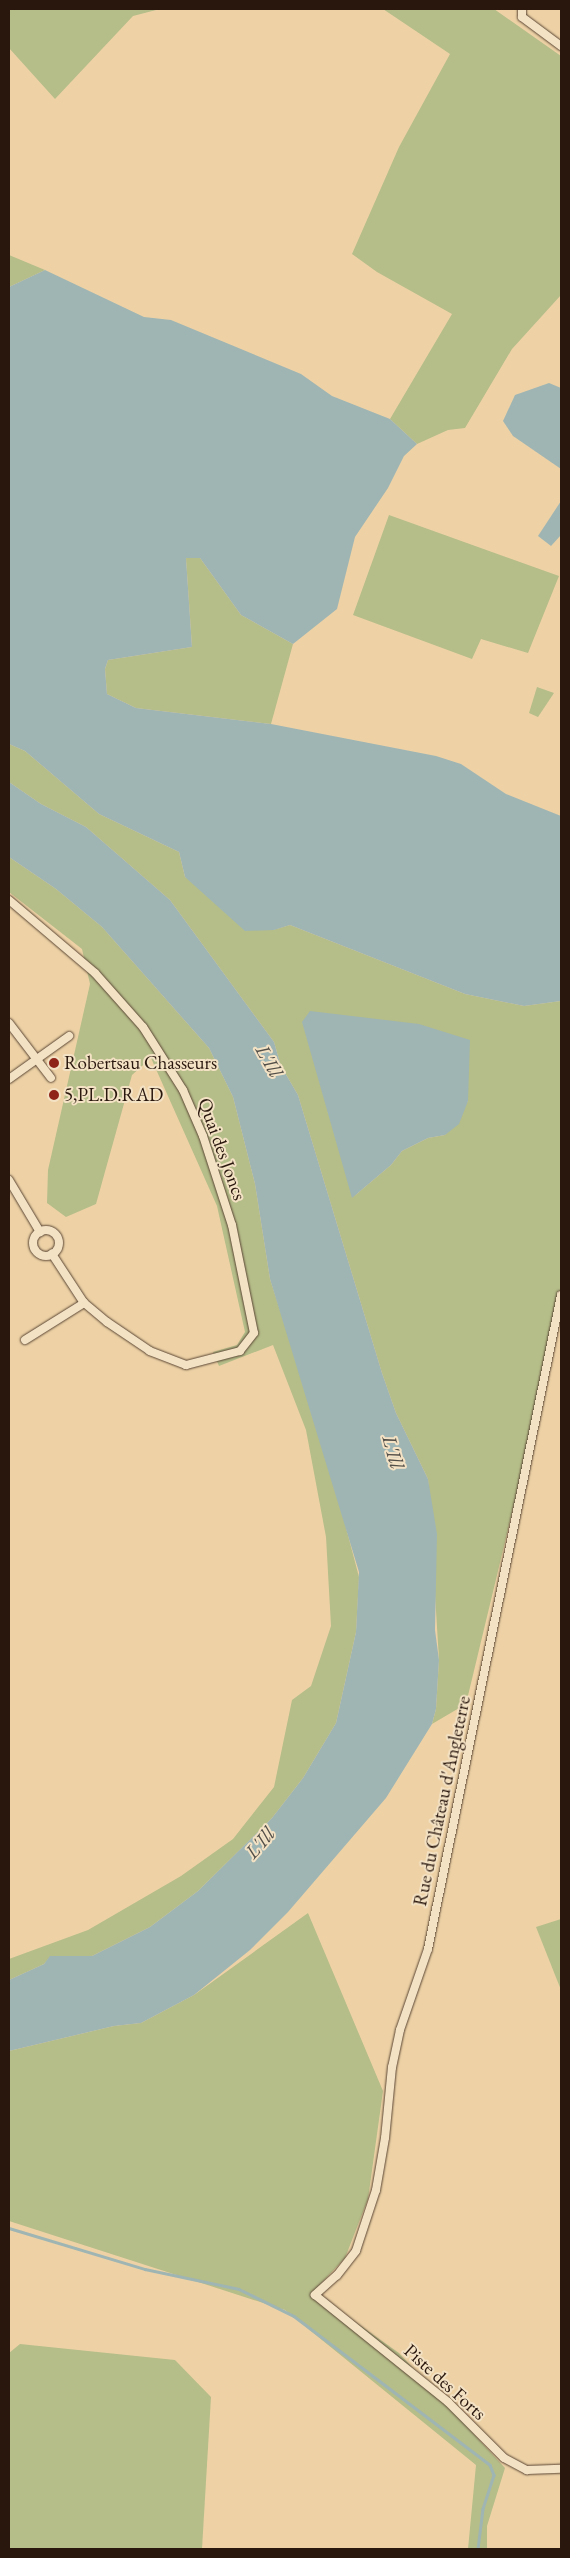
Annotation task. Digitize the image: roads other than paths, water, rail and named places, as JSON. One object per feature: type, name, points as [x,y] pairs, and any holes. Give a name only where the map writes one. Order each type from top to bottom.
[{"type":"street","points":[[522,13],[561,46]]},
{"type":"street","name":"Quai des Joncs","points":[[9,900],[101,980],[144,1027],[183,1090],[204,1136],[232,1225],[254,1333],[240,1351],[186,1365],[143,1347],[84,1303]]},
{"type":"street","points":[[9,1023],[51,1078]]},
{"type":"street","points":[[9,1079],[70,1036]]},
{"type":"street","points":[[9,1180],[40,1232]]},
{"type":"street","points":[[51,1231],[57,1237],[59,1244],[52,1254],[44,1256],[35,1249],[33,1241],[40,1232],[51,1231]]},
{"type":"street","points":[[25,1340],[84,1303],[52,1254]]},
{"type":"street","name":"Rue du Château d'Angleterre","points":[[315,2295],[337,2275],[356,2251],[376,2190],[394,2058],[400,2030],[428,1949],[561,1295]]},
{"type":"street","name":"Piste des Forts","points":[[315,2295],[448,2402],[504,2458],[527,2470],[561,2469]]},
{"type":"water","points":[[45,270],[144,317],[171,320],[301,374],[332,396],[390,419],[417,444],[404,456],[388,488],[355,537],[337,609],[293,644],[241,615],[200,558],[186,558],[192,647],[108,660],[105,669],[107,694],[136,708],[271,724],[436,756],[461,764],[506,794],[561,816],[561,1001],[524,1006],[465,994],[290,925],[274,930],[245,931],[185,877],[179,852],[99,814],[25,751],[9,744],[9,287]]},
{"type":"water","points":[[549,383],[561,388],[561,469],[513,436],[503,421],[515,395]]},
{"type":"water","points":[[561,501],[561,535],[551,546],[538,536]]},
{"type":"water","name":"L'Ill","points":[[9,782],[41,804],[86,827],[170,900],[274,1042],[281,1066],[298,1095],[382,1373],[396,1413],[428,1479],[437,1534],[435,1630],[439,1660],[436,1709],[432,1724],[386,1798],[288,1912],[250,1950],[194,1995],[141,2023],[114,2026],[9,2051],[9,1980],[44,1964],[50,1956],[92,1956],[150,1927],[198,1891],[272,1818],[303,1778],[336,1723],[356,1632],[359,1572],[270,1279],[255,1184],[233,1097],[209,1048],[102,927],[56,889],[9,857]]},
{"type":"water","points":[[310,1011],[419,1024],[470,1040],[468,1101],[459,1124],[445,1135],[428,1138],[402,1151],[391,1165],[352,1198],[302,1022]]},
{"type":"waterway","points":[[9,2228],[145,2269],[239,2289],[294,2316],[490,2465],[494,2475],[483,2509],[478,2549]]},
{"type":"place","name":"Robertsau Chasseurs","points":[[54,1063]]},
{"type":"place","name":"5,PL.D.RAD","points":[[54,1095]]}]
